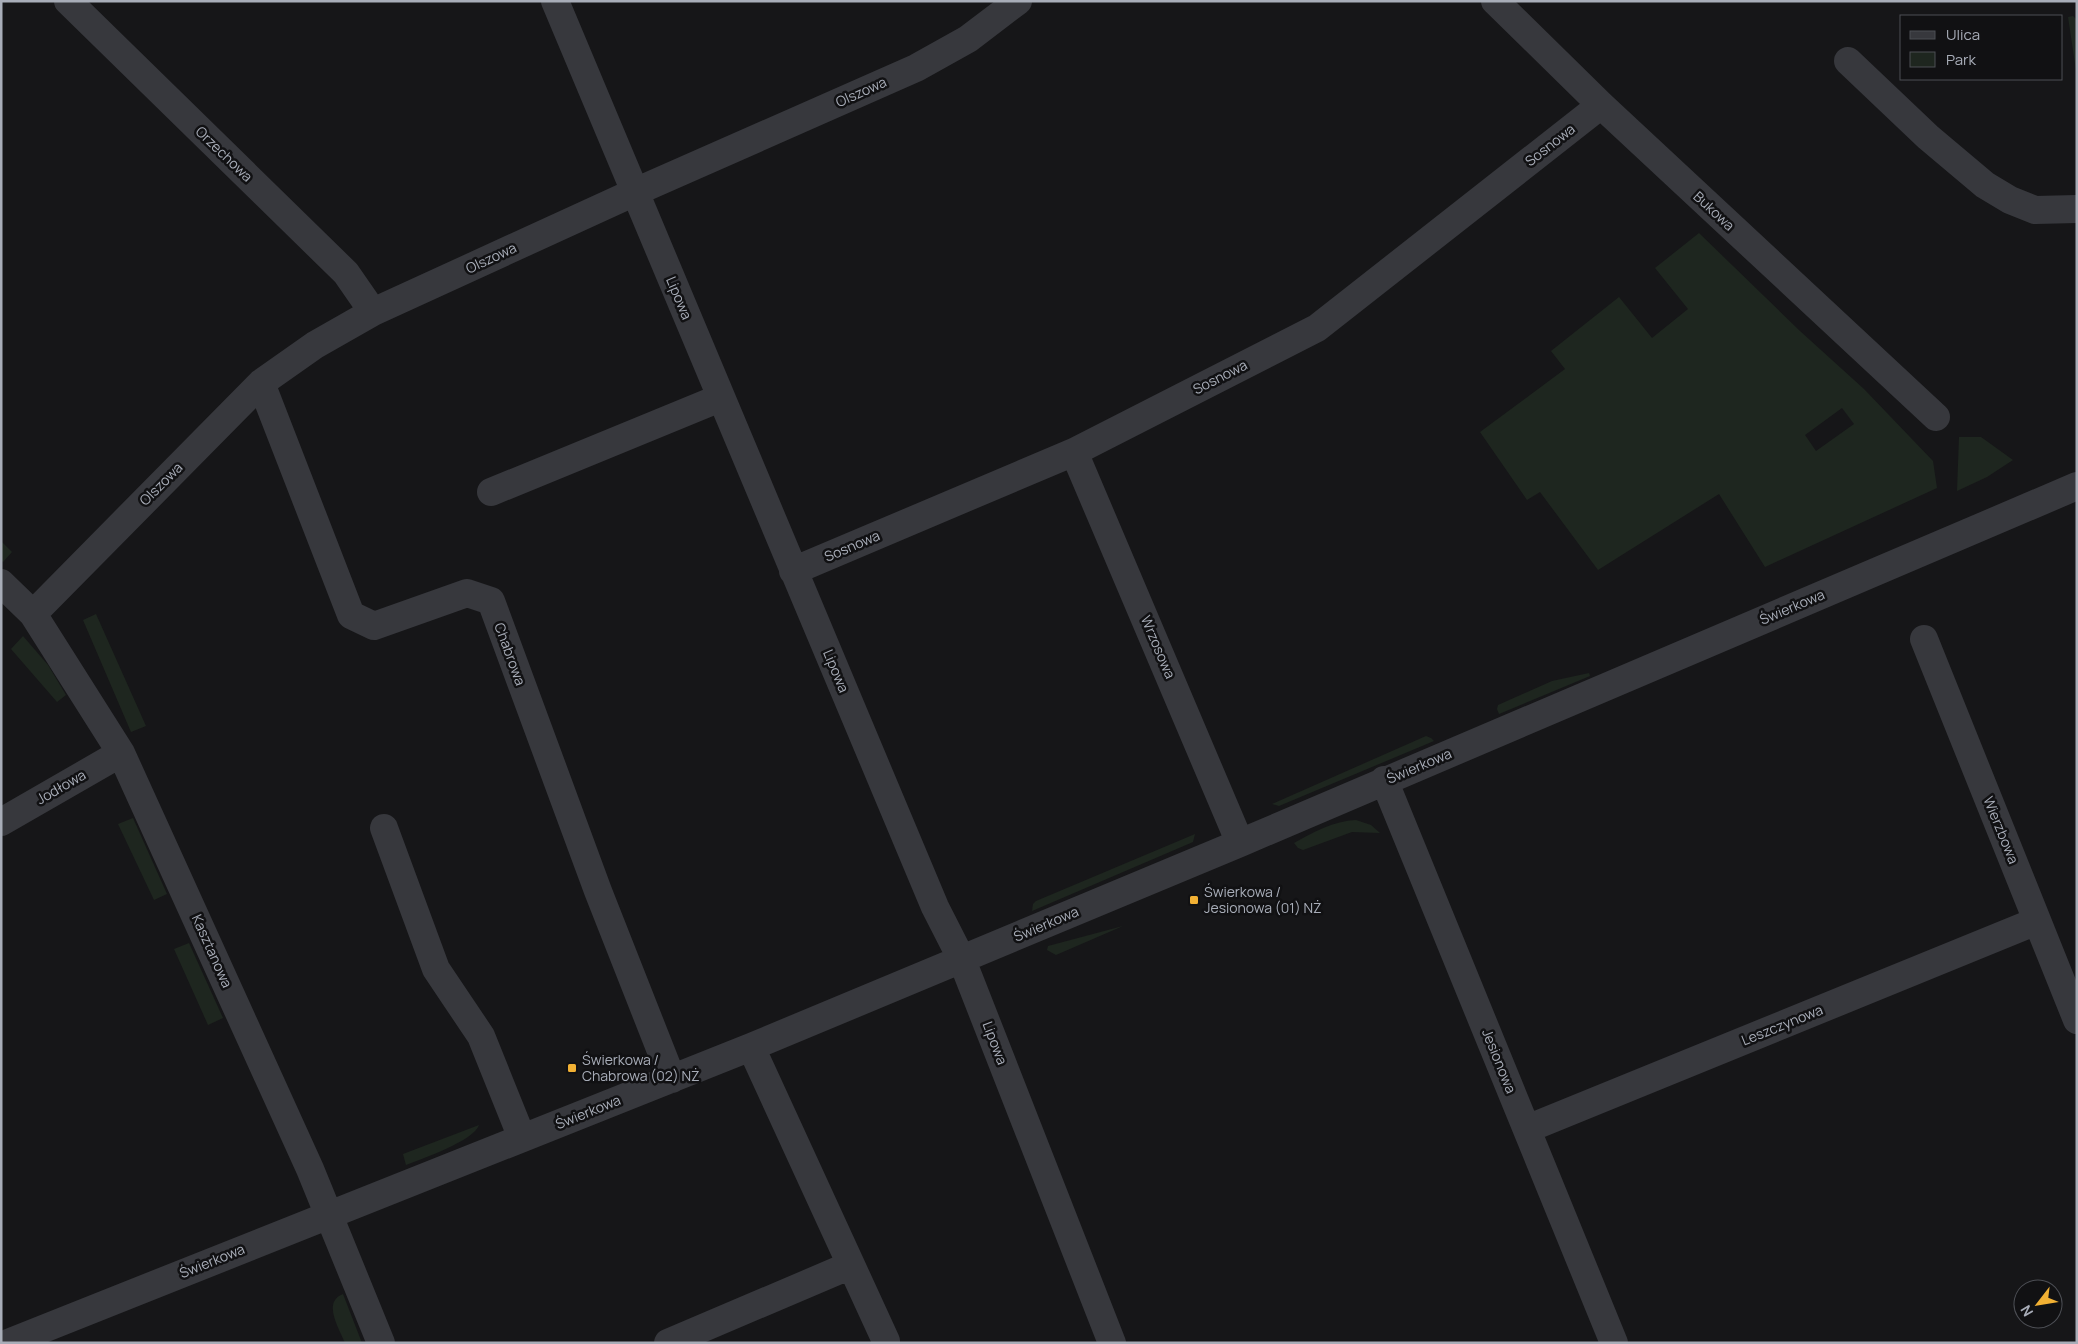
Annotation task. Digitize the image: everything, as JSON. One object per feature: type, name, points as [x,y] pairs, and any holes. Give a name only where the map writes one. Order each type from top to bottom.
[{"type":"street","name":"Orzechowa","points":[[68,1],[346,273],[373,312]]},
{"type":"street","name":"Lipowa","points":[[554,1],[935,907],[962,960],[1112,1343]]},
{"type":"street","name":"Olszowa","points":[[33,614],[261,383],[315,345],[373,312],[635,192],[916,68],[968,39],[1018,1]]},
{"type":"street","name":"Bukowa","points":[[1495,1],[1601,105],[1936,417]]},
{"type":"street","points":[[1848,61],[1928,137],[1985,185],[2010,200],[2035,210],[2077,209]]},
{"type":"street","name":"Sosnowa","points":[[794,571],[1074,452],[1317,328],[1601,105]]},
{"type":"street","name":"Chabrowa","points":[[261,383],[351,615],[374,626],[467,593],[491,601],[598,891],[672,1079]]},
{"type":"street","points":[[491,492],[720,398]]},
{"type":"street","name":"Wrzosowa","points":[[1074,452],[1240,843]]},
{"type":"street","name":"Świerkowa","points":[[8,1343],[751,1048],[1240,843],[2077,486]]},
{"type":"street","name":"Kasztanowa","points":[[1,583],[33,614],[121,753],[330,1214],[381,1343]]},
{"type":"street","name":"Wierzbowa","points":[[1924,639],[2077,1020]]},
{"type":"street","name":"Jodłowa","points":[[1,822],[121,753]]},
{"type":"street","name":"Jesionowa","points":[[1384,780],[1614,1343]]},
{"type":"street","points":[[384,828],[436,969],[481,1036],[522,1138]]},
{"type":"street","name":"Leszczynowa","points":[[1527,1129],[2037,921]]},
{"type":"street","points":[[751,1048],[886,1340]]},
{"type":"street","points":[[668,1343],[851,1265]]},
{"type":"green space","points":[[2073,16],[2077,20],[2077,77],[2068,17]]},
{"type":"green space","points":[[1699,233],[1800,331],[1864,389],[1933,461],[1937,488],[1765,567],[1719,494],[1598,570],[1540,492],[1527,500],[1480,432],[1565,369],[1551,351],[1619,297],[1652,338],[1688,309],[1655,268]],"holes":[[[1842,408],[1854,424],[1816,451],[1805,435]]]},
{"type":"green space","points":[[1959,437],[1981,437],[2013,460],[1987,477],[1957,491]]},
{"type":"green space","points":[[1,541],[12,552],[3,562],[1,560]]},
{"type":"green space","points":[[96,614],[146,726],[131,732],[83,620]]},
{"type":"green space","points":[[23,636],[48,665],[66,695],[57,702],[11,649]]},
{"type":"green space","points":[[1589,673],[1590,676],[1499,714],[1498,705],[1552,681]]},
{"type":"green space","points":[[1426,736],[1434,741],[1279,806],[1272,804]]},
{"type":"green space","points":[[133,818],[167,894],[154,900],[118,824]]},
{"type":"green space","points":[[1356,820],[1371,825],[1380,833],[1352,832],[1303,850],[1294,843],[1332,825]]},
{"type":"green space","points":[[1195,834],[1193,842],[1032,911],[1033,904],[1036,901]]},
{"type":"green space","points":[[1123,926],[1056,955],[1047,950],[1048,946]]},
{"type":"green space","points":[[189,943],[223,1018],[208,1025],[174,949]]},
{"type":"green space","points":[[479,1125],[468,1137],[458,1143],[406,1165],[403,1154]]},
{"type":"green space","points":[[343,1294],[362,1343],[345,1343],[336,1323],[333,1309],[334,1303]]},
{"type":"place","name":"Świerkowa / Jesionowa (01) NŻ","points":[[1194,900]]},
{"type":"place","name":"Świerkowa / Chabrowa (02) NŻ","points":[[572,1068]]}]
